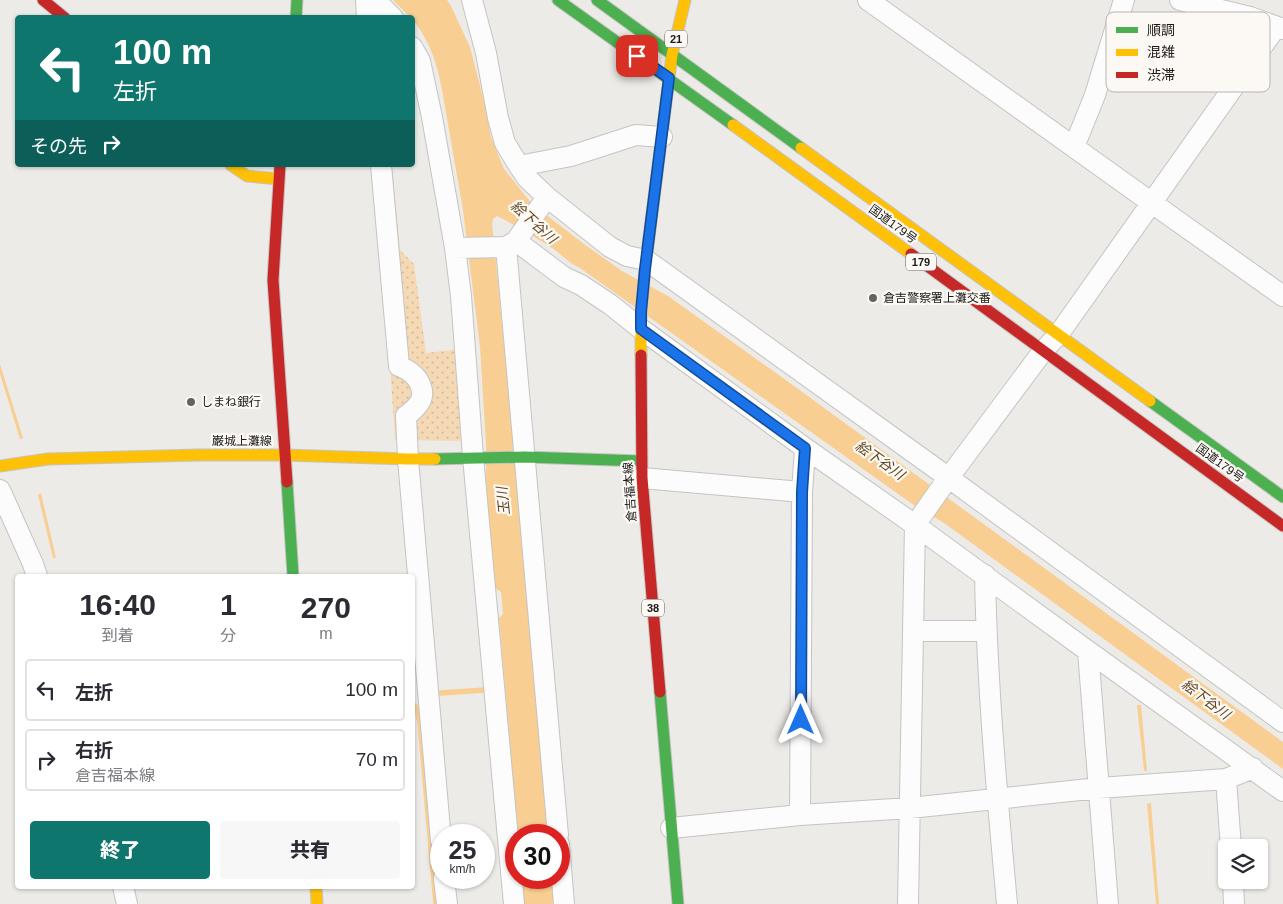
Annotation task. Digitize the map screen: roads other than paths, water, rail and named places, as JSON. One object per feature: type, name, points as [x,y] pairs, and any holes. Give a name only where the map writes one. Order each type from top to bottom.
[{"type":"main road","points":[[43,0],[60,15]]},
{"type":"main road","points":[[296,15],[297,0]]},
{"type":"main road","name":"国道179号","points":[[558,0],[669,78],[1283,526]]},
{"type":"main road","name":"国道179号","points":[[597,0],[1283,497]]},
{"type":"main road","name":"21","points":[[669,78],[672,55],[685,0]]},
{"type":"main road","name":"倉吉福本線","points":[[669,78],[641,321],[641,469],[678,904]]},
{"type":"main road","points":[[234,167],[247,176],[279,179]]},
{"type":"main road","name":"巌城上灘線","points":[[0,466],[48,459],[284,455],[273,280],[280,167]]},
{"type":"main road","points":[[293,574],[284,455],[408,459],[521,457],[641,469]]},
{"type":"main road","points":[[316,889],[317,904]]},
{"type":"street","points":[[366,0],[367,15]]},
{"type":"street","points":[[375,0],[390,15]]},
{"type":"street","points":[[472,0],[486,53],[498,118],[505,143],[528,178],[547,197],[610,247],[646,265],[945,483],[1283,722]]},
{"type":"street","points":[[868,0],[1283,296]]},
{"type":"street","points":[[1120,12],[1124,0]]},
{"type":"street","points":[[1180,0],[1229,12]]},
{"type":"street","points":[[1270,42],[1280,28]]},
{"type":"street","points":[[415,52],[420,61],[432,117],[455,248],[478,457],[514,904]]},
{"type":"street","points":[[1074,147],[1095,95],[1106,59]]},
{"type":"street","points":[[908,904],[914,631],[919,520],[1043,351],[1058,335],[1233,92]]},
{"type":"street","points":[[519,166],[571,156],[636,135],[662,136]]},
{"type":"street","points":[[381,167],[399,366],[407,369],[415,376],[423,388],[422,398],[406,416],[408,459],[440,824]]},
{"type":"street","points":[[547,197],[511,244],[521,457],[557,824]]},
{"type":"street","points":[[455,248],[511,244],[611,305],[641,321],[805,448],[919,520],[985,576],[1283,790]]},
{"type":"street","points":[[800,815],[802,492],[805,448]]},
{"type":"street","points":[[641,469],[802,492]]},
{"type":"street","points":[[0,490],[34,564],[36,574]]},
{"type":"street","points":[[985,576],[986,631],[997,799],[1007,904]]},
{"type":"street","points":[[914,631],[986,631]]},
{"type":"street","points":[[1088,651],[1108,904]]},
{"type":"street","points":[[671,828],[800,815],[910,808],[1099,788],[1226,779],[1252,768]]},
{"type":"street","points":[[1226,779],[1229,839]]},
{"type":"street","points":[[124,889],[127,904]]},
{"type":"street","points":[[445,889],[447,904]]},
{"type":"street","points":[[563,889],[564,904]]},
{"type":"street","points":[[1233,889],[1234,904]]},
{"type":"water","points":[[393,0],[447,0],[451,6],[470,47],[491,137],[504,169],[532,204],[622,271],[668,296],[783,378],[1283,742],[1283,769],[944,523],[918,508],[555,250],[497,216],[493,219],[492,225],[549,824],[517,824],[499,618],[503,614],[501,592],[495,588],[486,481],[486,444],[480,347],[463,210],[438,71],[424,36],[415,22],[415,15],[408,15]]},
{"type":"water","points":[[0,364],[23,438],[20,439],[0,374]]},
{"type":"water","points":[[41,493],[56,558],[53,558],[38,495]]},
{"type":"water","points":[[1137,705],[1141,705],[1147,771],[1144,771]]},
{"type":"water","points":[[1151,803],[1159,904],[1156,904],[1147,804]]},
{"type":"water","points":[[523,889],[555,889],[556,904],[524,904]]},
{"type":"waterway","points":[[441,693],[485,690]]},
{"type":"waterway","points":[[415,706],[420,723],[436,904]]},
{"type":"place","name":"倉吉警察署上灘交番","points":[[873,298]]},
{"type":"place","name":"しまね銀行","points":[[191,402]]},
{"type":"water label","name":"絵下谷川","points":[[534,222]]},
{"type":"water label","name":"絵下谷川","points":[[880,460]]},
{"type":"water label","name":"玉川","points":[[503,501]]},
{"type":"water label","name":"絵下谷川","points":[[1206,699]]}]
